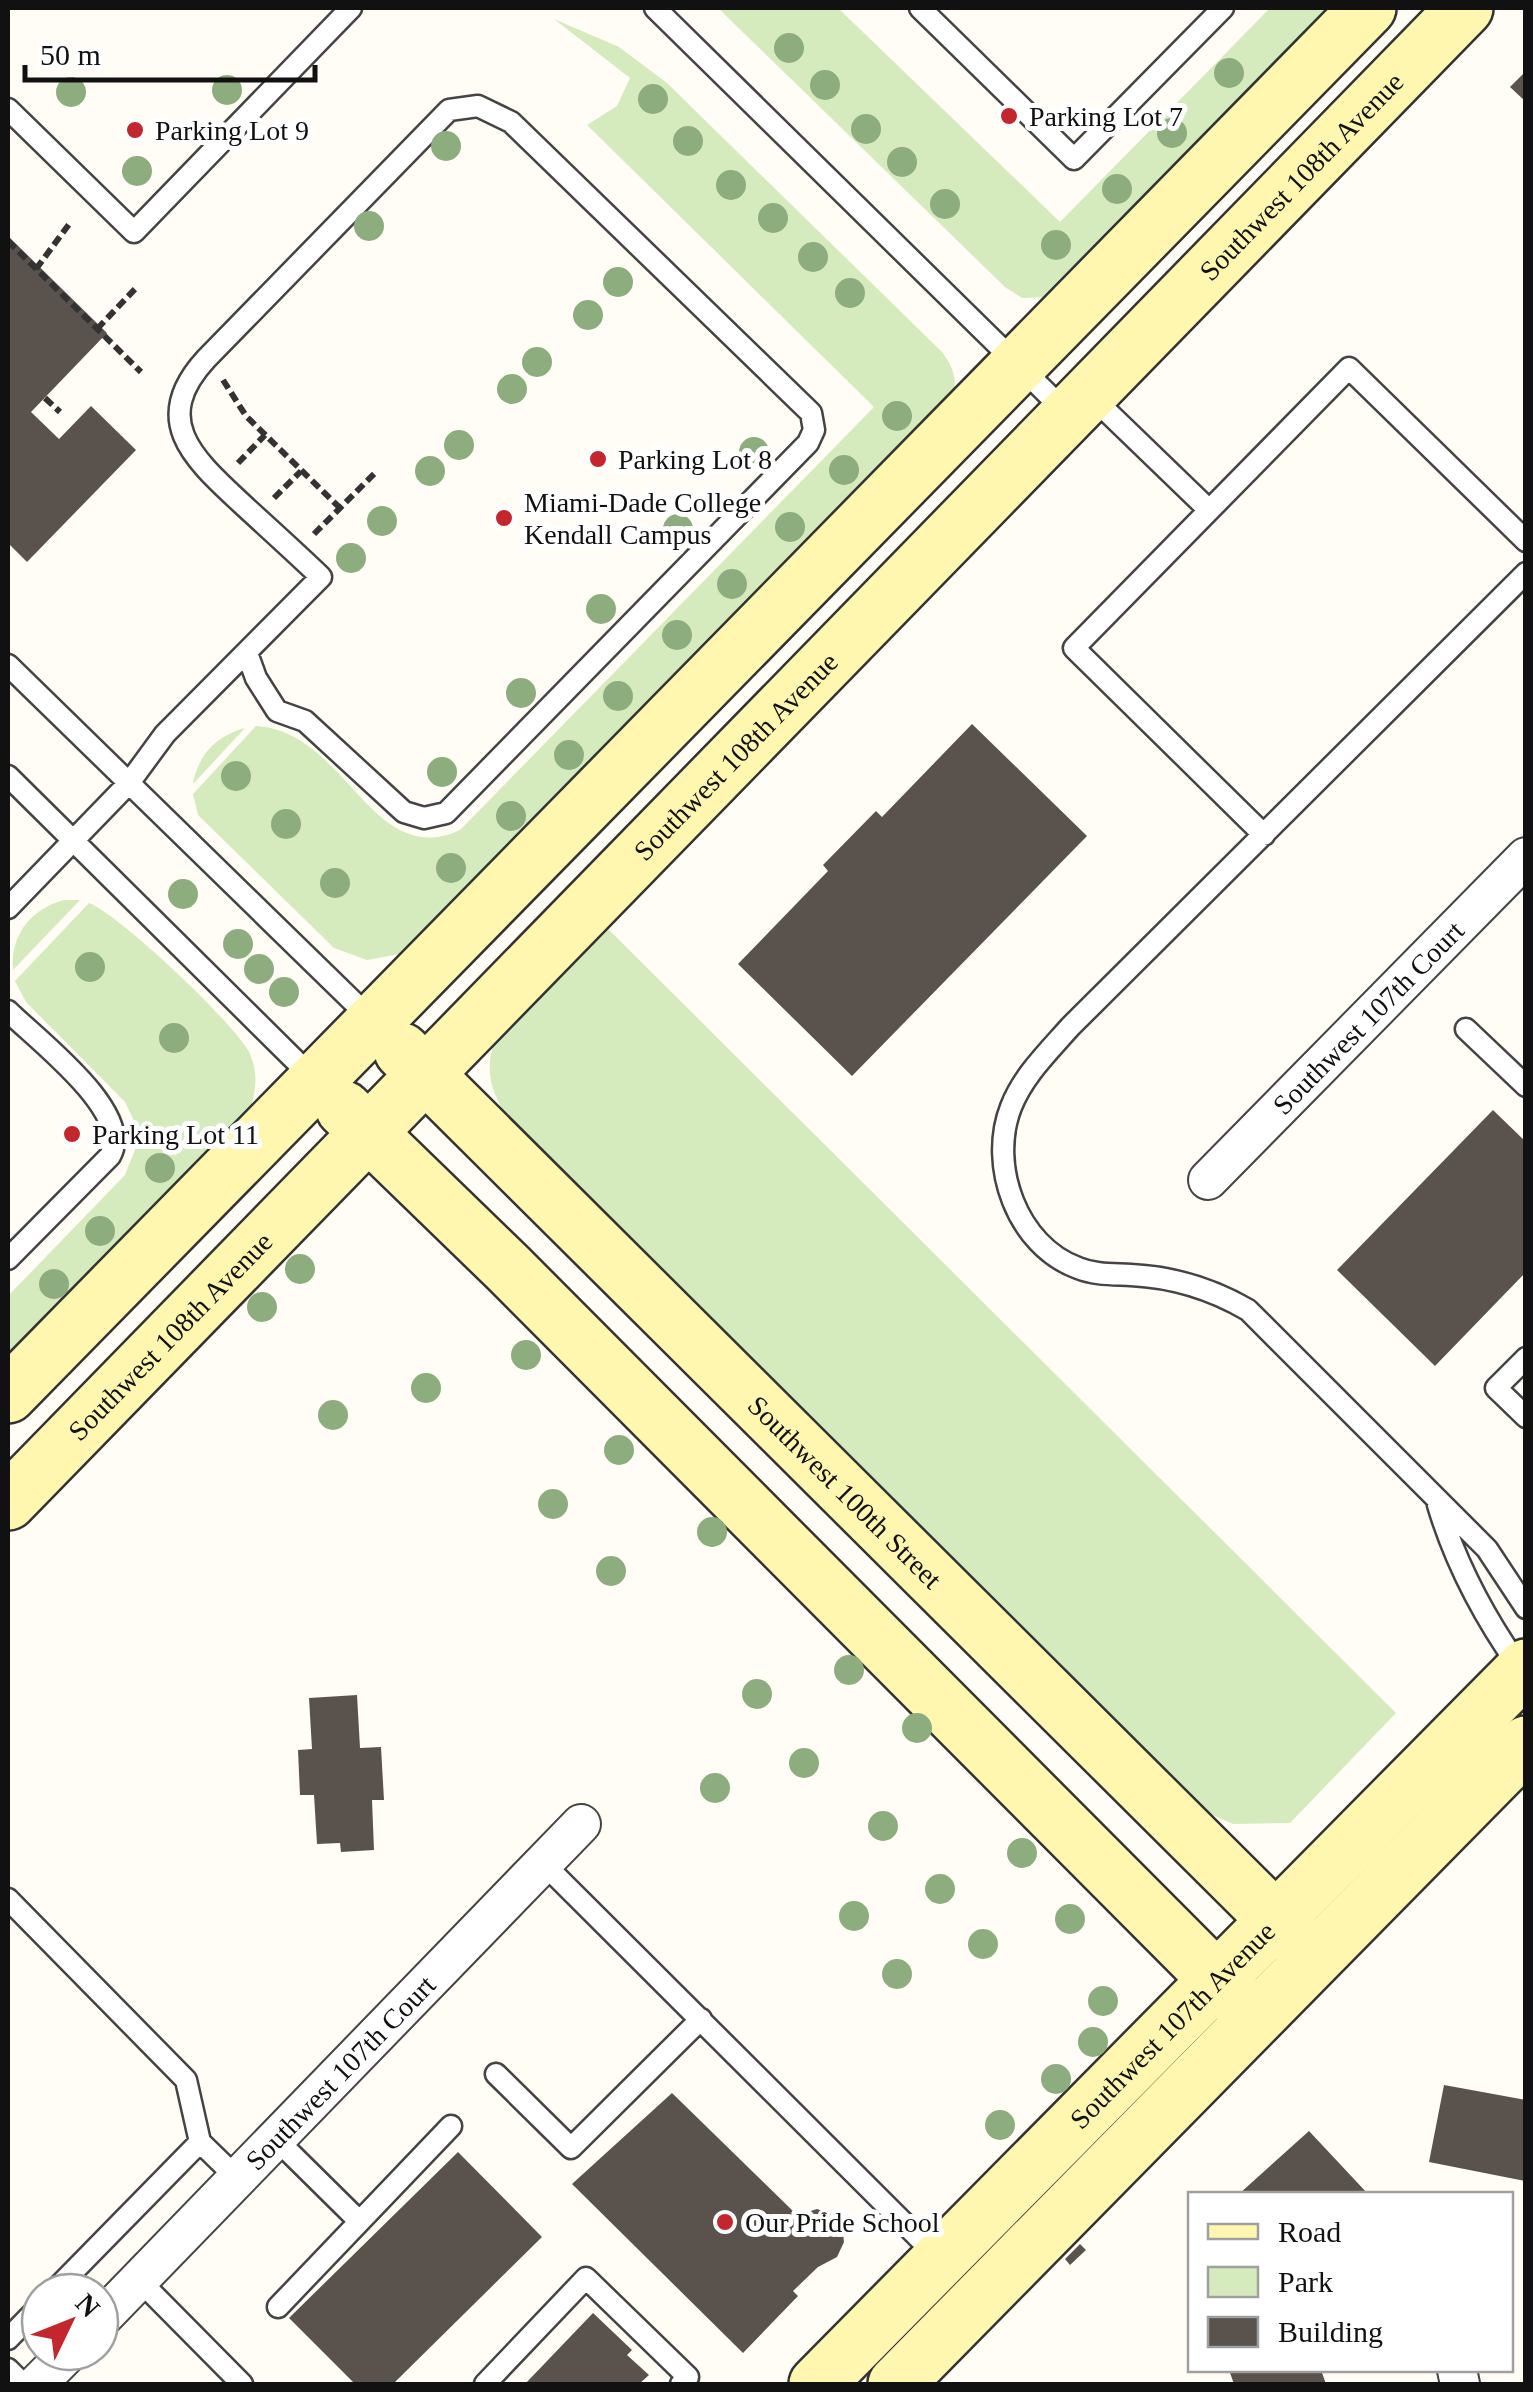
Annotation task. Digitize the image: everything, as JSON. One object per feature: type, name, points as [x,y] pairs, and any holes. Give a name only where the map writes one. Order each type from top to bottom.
[{"type":"street","points":[[8,1395],[1368,8]]},
{"type":"street","name":"Southwest 108th Avenue","points":[[8,1502],[1465,8]]},
{"type":"street","name":"Southwest 107th Court","points":[[1208,1180],[1526,856]]},
{"type":"street","name":"Southwest 100th Street","points":[[375,1023],[1314,1958]]},
{"type":"street","points":[[317,1082],[550,1310],[1236,1999]]},
{"type":"street","name":"Southwest 107th Avenue","points":[[896,2384],[982,2299],[1236,1999],[1276,1919],[1524,1669]]},
{"type":"street","name":"Southwest 107th Avenue","points":[[817,2384],[941,2260],[1236,1999],[1314,1958],[1526,1744]]},
{"type":"street","name":"Southwest 107th Court","points":[[120,2299],[581,1824]]},
{"type":"street","points":[[941,2260],[982,2299]]},
{"type":"lane","points":[[8,109],[134,232],[350,8]]},
{"type":"lane","points":[[655,8],[1018,365],[1079,404],[1209,510]]},
{"type":"lane","points":[[920,8],[1074,159],[1223,8]]},
{"type":"lane","points":[[8,908],[130,783],[165,734],[322,577],[188,451],[180,416],[184,390],[206,359],[449,110],[478,106],[511,122],[812,413],[814,430],[808,443],[446,813],[424,818],[404,812],[305,721],[277,710],[256,678],[248,653]]},
{"type":"lane","points":[[1264,835],[1074,648],[1349,368],[1526,541]]},
{"type":"lane","points":[[1526,574],[1070,1027],[1022,1084],[1003,1140],[1008,1188],[1037,1240],[1078,1268],[1187,1284],[1218,1293],[1248,1310],[1438,1505],[1487,1548],[1526,1608]]},
{"type":"lane","points":[[8,665],[375,1023]]},
{"type":"lane","points":[[8,776],[317,1082]]},
{"type":"lane","points":[[8,1012],[99,1101],[112,1118],[116,1136],[110,1156],[8,1259]]},
{"type":"lane","points":[[1466,1028],[1526,1086]]},
{"type":"lane","points":[[1526,1358],[1496,1388],[1526,1416]]},
{"type":"lane","points":[[1438,1505],[1455,1557],[1476,1599],[1524,1669]]},
{"type":"lane","points":[[543,1863],[941,2260]]},
{"type":"lane","points":[[8,1899],[186,2080],[200,2142],[237,2178]]},
{"type":"lane","points":[[496,2074],[571,2148],[701,2019]]},
{"type":"lane","points":[[278,2306],[451,2126]]},
{"type":"lane","points":[[275,2138],[360,2221]]},
{"type":"lane","points":[[73,2272],[200,2142]]},
{"type":"lane","points":[[485,2384],[586,2278],[688,2377],[681,2384]]},
{"type":"lane","points":[[139,2280],[242,2384]]},
{"type":"lane","points":[[8,2369],[23,2384]]},
{"type":"path","points":[[36,269],[70,223]]},
{"type":"path","points":[[8,241],[140,372]]},
{"type":"path","points":[[97,329],[136,288]]},
{"type":"path","points":[[217,371],[246,416],[340,508]]},
{"type":"path","points":[[45,398],[60,412]]},
{"type":"path","points":[[237,464],[265,435]]},
{"type":"path","points":[[274,499],[301,471]]},
{"type":"path","points":[[312,536],[377,471]]},
{"type":"green space","points":[[718,8],[838,8],[1060,222],[1270,8],[1343,8],[1049,297],[1022,298],[1005,287]]},
{"type":"green space","points":[[554,19],[619,47],[667,83],[942,352],[953,372],[953,395],[405,953],[367,960],[334,948],[198,815],[193,794],[256,726],[287,734],[314,750],[380,816],[403,832],[429,838],[460,830],[874,407],[587,125],[617,106],[630,78]]},
{"type":"green space","points":[[245,728],[193,783],[210,748]]},
{"type":"green space","points":[[64,900],[80,900],[13,970],[15,946],[25,925],[42,910]]},
{"type":"green space","points":[[89,903],[149,948],[239,1037],[254,1067],[255,1090],[249,1113],[8,1363],[8,1296],[125,1175],[138,1142],[136,1125],[125,1102],[26,1002],[15,981]]},
{"type":"green space","points":[[601,922],[1396,1713],[1290,1823],[1233,1824],[1206,1812],[513,1127],[491,1081],[490,1058],[499,1031]]},
{"type":"building","points":[[1526,71],[1526,102],[1510,87]]},
{"type":"building","points":[[8,236],[107,333],[31,412],[59,439],[91,406],[136,450],[27,562],[8,543]]},
{"type":"building","points":[[972,724],[1087,836],[852,1076],[738,964],[828,871],[823,865],[876,811],[882,817]]},
{"type":"building","points":[[1493,1110],[1526,1142],[1526,1272],[1435,1366],[1337,1270]]},
{"type":"building","points":[[357,1695],[360,1748],[381,1747],[384,1800],[372,1800],[374,1850],[341,1852],[340,1843],[317,1844],[314,1795],[300,1795],[298,1750],[312,1749],[309,1698]]},
{"type":"building","points":[[1444,2085],[1526,2100],[1525,2181],[1429,2162]]},
{"type":"building","name":"Our Pride School","points":[[672,2093],[797,2215],[817,2209],[831,2214],[842,2225],[844,2242],[837,2257],[818,2267],[793,2291],[798,2296],[743,2353],[572,2184]]},
{"type":"building","points":[[1309,2131],[1366,2192],[1241,2192]]},
{"type":"building","points":[[458,2152],[542,2237],[393,2384],[355,2384],[289,2318]]},
{"type":"building","points":[[1080,2244],[1086,2250],[1070,2265],[1065,2259]]},
{"type":"building","points":[[593,2313],[632,2350],[627,2355],[649,2375],[639,2384],[525,2384]]},
{"type":"building","points":[[1230,2372],[1322,2372],[1326,2384],[1234,2384]]},
{"type":"place","name":"Parking Lot 7","points":[[1009,116]]},
{"type":"place","name":"Parking Lot 9","points":[[135,130]]},
{"type":"place","name":"Parking Lot 8","points":[[598,459]]},
{"type":"place","name":"Miami-Dade College Kendall Campus","points":[[504,518]]},
{"type":"place","name":"Parking Lot 11","points":[[72,1134]]},
{"type":"place","name":"Our Pride School","points":[[725,2222]]}]
